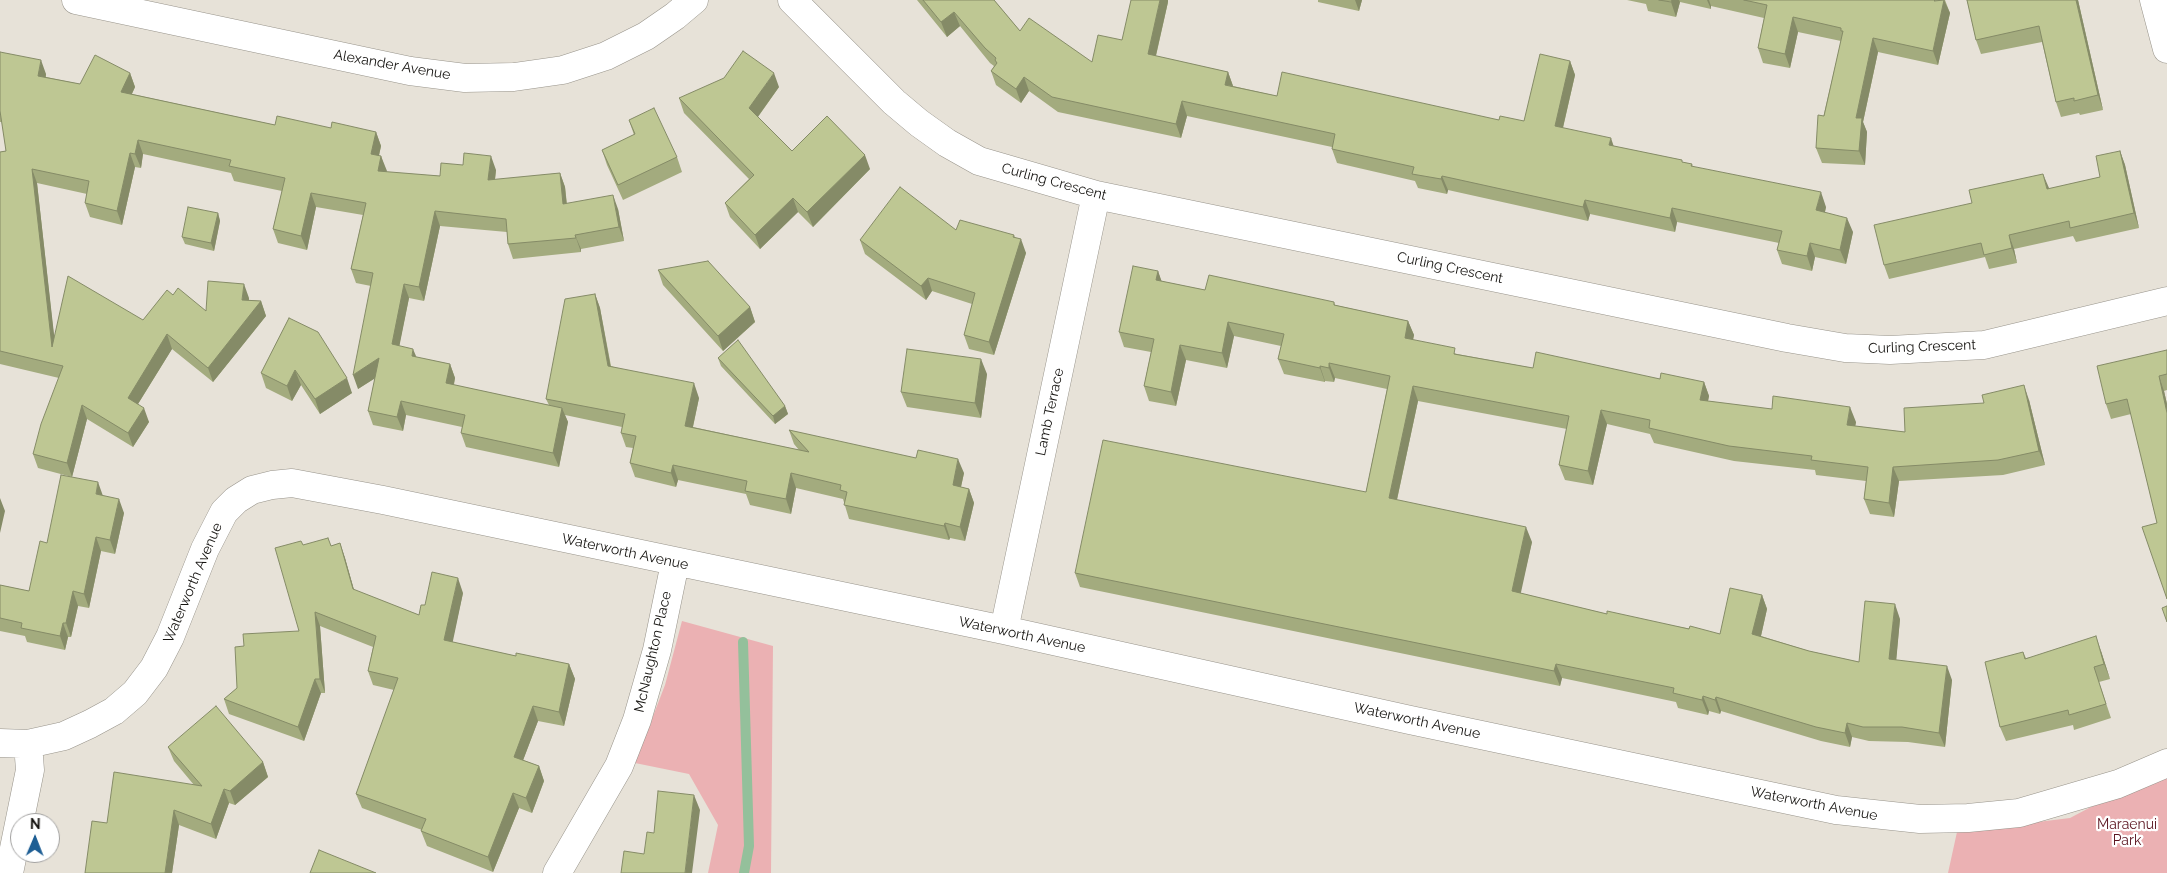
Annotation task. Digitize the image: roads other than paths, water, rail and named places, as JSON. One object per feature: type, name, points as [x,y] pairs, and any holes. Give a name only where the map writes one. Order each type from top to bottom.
[{"type":"street","name":"Alexander Avenue","points":[[76,0],[410,71],[465,78],[514,77],[563,70],[598,59],[646,36],[694,0]]},
{"type":"street","name":"Curling Crescent","points":[[792,0],[894,102],[947,143],[979,161],[1096,195],[1787,338],[1845,348],[1890,350],[1984,344],[2167,301]]},
{"type":"street","points":[[2154,0],[2167,49]]},
{"type":"street","name":"Lamb Terrace","points":[[1004,630],[1096,195]]},
{"type":"street","name":"Waterworth Avenue","points":[[0,743],[28,744],[64,736],[114,711],[135,694],[154,668],[170,637],[215,528],[224,512],[236,500],[252,490],[292,483],[313,485],[675,563],[1004,630],[1410,720],[1836,810],[1876,816],[1920,819],[1968,818],[2019,813],[2118,784],[2167,763]]},
{"type":"street","name":"McNaughton Place","points":[[557,873],[619,766],[637,720],[657,650],[675,563]]},
{"type":"street","points":[[8,873],[30,770],[28,744]]},
{"type":"waterway","points":[[743,642],[749,846],[744,873]]},
{"type":"park label","name":"Maraenui Park","points":[[2127,834]]}]
